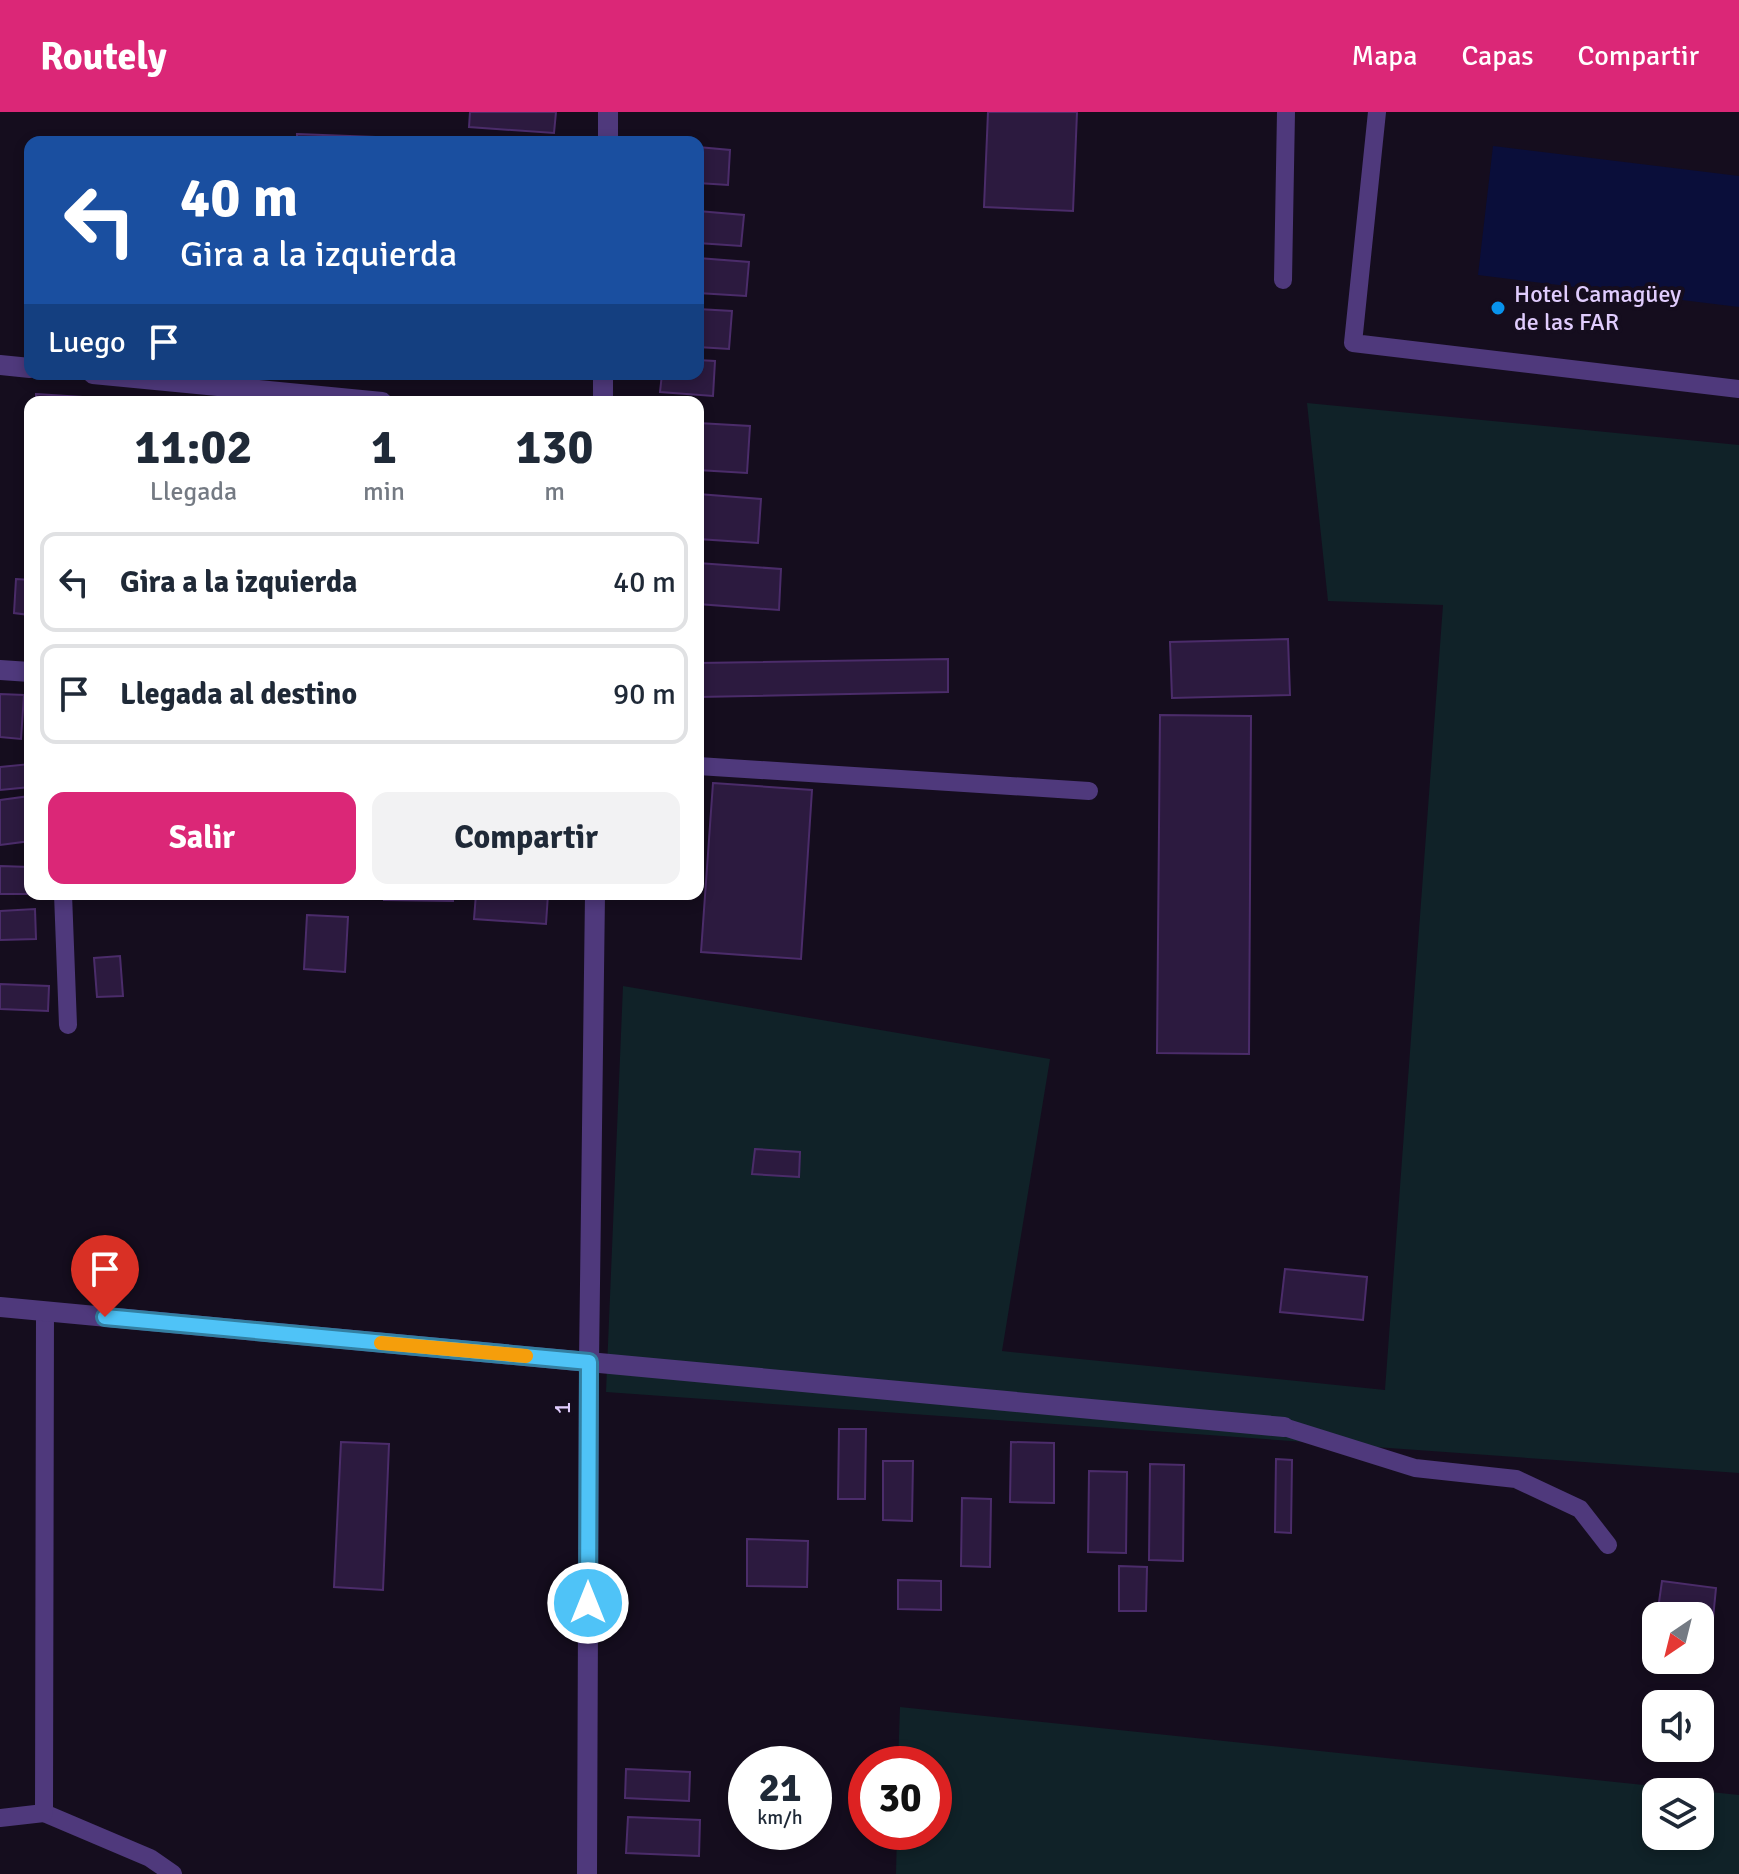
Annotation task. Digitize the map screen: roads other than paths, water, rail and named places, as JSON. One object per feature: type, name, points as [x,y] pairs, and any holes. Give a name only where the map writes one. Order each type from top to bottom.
[{"type":"street","points":[[608,112],[608,136]]},
{"type":"street","points":[[0,365],[24,367]]},
{"type":"street","points":[[155,380],[320,396]]},
{"type":"street","points":[[0,670],[24,672]]},
{"type":"street","name":"1","points":[[587,1874],[595,900]]},
{"type":"street","points":[[0,1307],[1284,1427]]},
{"type":"lane","points":[[1283,280],[1286,112]]},
{"type":"lane","points":[[1377,112],[1353,343],[1739,389]]},
{"type":"lane","points":[[704,766],[1089,791]]},
{"type":"lane","points":[[63,900],[68,1025]]},
{"type":"lane","points":[[44,1813],[45,1312]]},
{"type":"lane","points":[[1284,1427],[1415,1468],[1516,1479],[1580,1509],[1608,1545]]},
{"type":"lane","points":[[0,1818],[44,1813],[150,1858],[173,1874]]},
{"type":"place","name":"Hotel Camagüey de las FAR","points":[[1498,308]]}]
